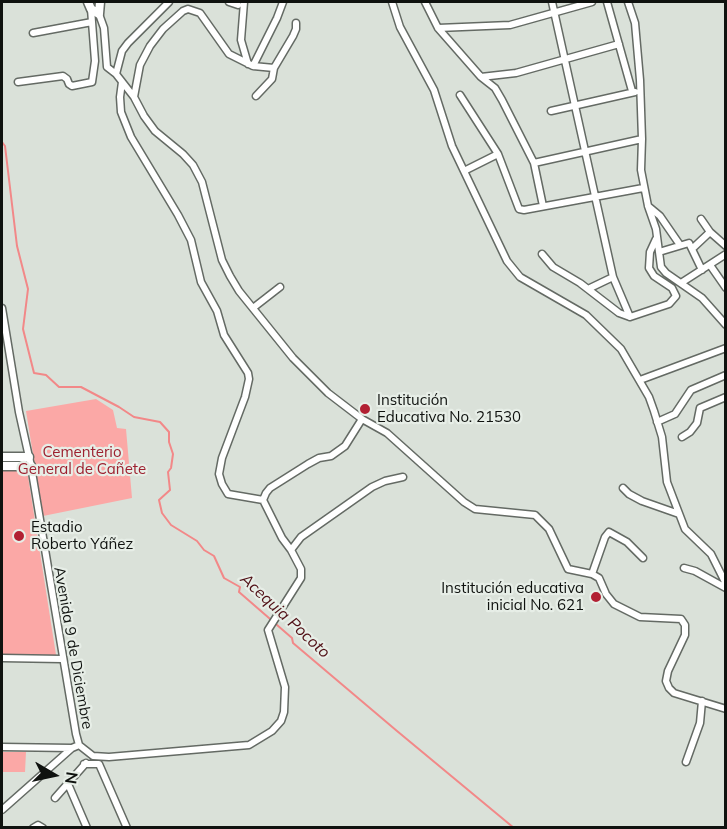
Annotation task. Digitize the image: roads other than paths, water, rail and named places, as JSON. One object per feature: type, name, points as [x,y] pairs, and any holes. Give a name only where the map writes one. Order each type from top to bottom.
[{"type":"street","points":[[115,73],[122,51],[128,43],[169,2]]},
{"type":"street","points":[[229,2],[241,3],[241,40],[250,65]]},
{"type":"street","points":[[250,65],[277,18],[283,2]]},
{"type":"street","points":[[392,2],[400,27],[434,90],[452,146],[507,261],[520,278],[586,315],[621,349],[649,397],[662,437],[667,482],[685,529],[711,554],[726,584]]},
{"type":"street","points":[[425,2],[438,28],[480,77],[495,88],[499,94],[534,163],[543,206]]},
{"type":"street","points":[[552,2],[613,277],[630,317]]},
{"type":"street","points":[[438,28],[510,25],[592,2]]},
{"type":"street","points":[[607,2],[632,91]]},
{"type":"street","points":[[628,2],[635,23],[642,139],[641,170],[648,206],[656,229],[661,267],[702,298],[726,325]]},
{"type":"street","points":[[93,3],[104,28],[107,67],[115,73],[134,97],[155,131],[183,153],[193,165],[208,198],[222,260],[239,291],[293,358],[328,393],[362,419],[387,433],[464,502],[475,509],[536,515],[549,529],[568,569],[592,574],[599,578],[610,599],[619,607],[640,616],[684,621],[685,635],[668,671],[666,681],[669,688],[674,693],[726,709]]},
{"type":"street","points":[[18,82],[63,76],[72,86],[93,82],[95,62],[93,3]]},
{"type":"street","points":[[134,97],[140,65],[150,46],[163,29],[188,9],[200,13],[229,54],[250,65],[274,68]]},
{"type":"street","points":[[33,33],[92,22]]},
{"type":"street","points":[[256,96],[272,78],[274,68],[293,36],[296,23]]},
{"type":"street","points":[[480,77],[516,73],[619,44]]},
{"type":"street","points":[[122,82],[121,112],[131,136],[191,240],[201,282],[211,304],[217,311],[224,335],[248,373],[245,397],[222,458],[219,474],[222,484],[228,494],[263,500]]},
{"type":"street","points":[[551,111],[632,91],[640,94]]},
{"type":"street","points":[[460,95],[498,154],[519,209],[596,198],[644,188]]},
{"type":"street","points":[[534,163],[642,139]]},
{"type":"street","points":[[464,171],[498,154]]},
{"type":"street","points":[[648,206],[660,216],[680,245]]},
{"type":"street","points":[[701,219],[710,232],[726,246]]},
{"type":"street","points":[[693,248],[710,232]]},
{"type":"street","points":[[542,254],[553,267],[588,289],[619,313],[630,317],[669,304],[676,296],[672,288],[654,276],[650,268],[650,252],[656,239]]},
{"type":"street","points":[[659,252],[689,243],[702,270]]},
{"type":"street","points":[[681,283],[726,254]]},
{"type":"street","points":[[710,265],[726,288]]},
{"type":"street","points":[[588,289],[613,277]]},
{"type":"street","points":[[253,308],[280,287]]},
{"type":"street","name":"Avenida 9 de Diciembre","points":[[2,308],[78,745],[93,756]]},
{"type":"street","points":[[640,380],[726,348]]},
{"type":"street","points":[[657,422],[675,414],[691,390],[726,375]]},
{"type":"street","points":[[682,437],[698,423],[700,408],[714,400],[726,397]]},
{"type":"street","points":[[263,500],[270,488],[319,458],[331,456],[345,446],[362,419]]},
{"type":"street","points":[[2,457],[30,462]]},
{"type":"street","points":[[2,466],[30,462]]},
{"type":"street","points":[[291,550],[301,537],[372,487],[403,477]]},
{"type":"street","points":[[623,488],[642,501],[679,514]]},
{"type":"street","points":[[55,798],[93,756],[109,757],[249,745],[272,731],[281,721],[284,712],[285,687],[268,631],[301,578],[300,569],[291,550],[282,538],[263,500]]},
{"type":"street","points":[[592,574],[605,537],[609,532],[627,542],[643,558]]},
{"type":"street","points":[[684,568],[695,571],[726,588]]},
{"type":"street","points":[[2,658],[62,659]]},
{"type":"street","points":[[686,762],[700,723],[702,701]]},
{"type":"street","points":[[2,810],[78,745]]},
{"type":"street","points":[[2,747],[72,748]]},
{"type":"street","points":[[84,764],[99,764],[127,828]]},
{"type":"street","points":[[68,784],[87,828]]},
{"type":"street","points":[[33,828],[38,825],[43,828]]},
{"type":"waterway","name":"Acequia Pocoto","points":[[2,142],[5,146],[17,246],[28,289],[23,329],[34,373],[46,375],[59,387],[81,387],[134,417],[160,422],[169,432],[173,454],[171,468],[168,472],[170,490],[159,500],[162,513],[171,525],[197,541],[204,550],[214,556],[224,578],[240,587],[239,592],[292,638],[293,643],[514,828]]},
{"type":"place","name":"Institución Educativa No. 21530","points":[[365,409]]},
{"type":"place","name":"Estadio Roberto Yáñez","points":[[19,536]]},
{"type":"place","name":"Institución educativa inicial No. 621","points":[[596,597]]},
{"type":"park label","name":"Cementerio General de Cañete","points":[[82,460]]}]
